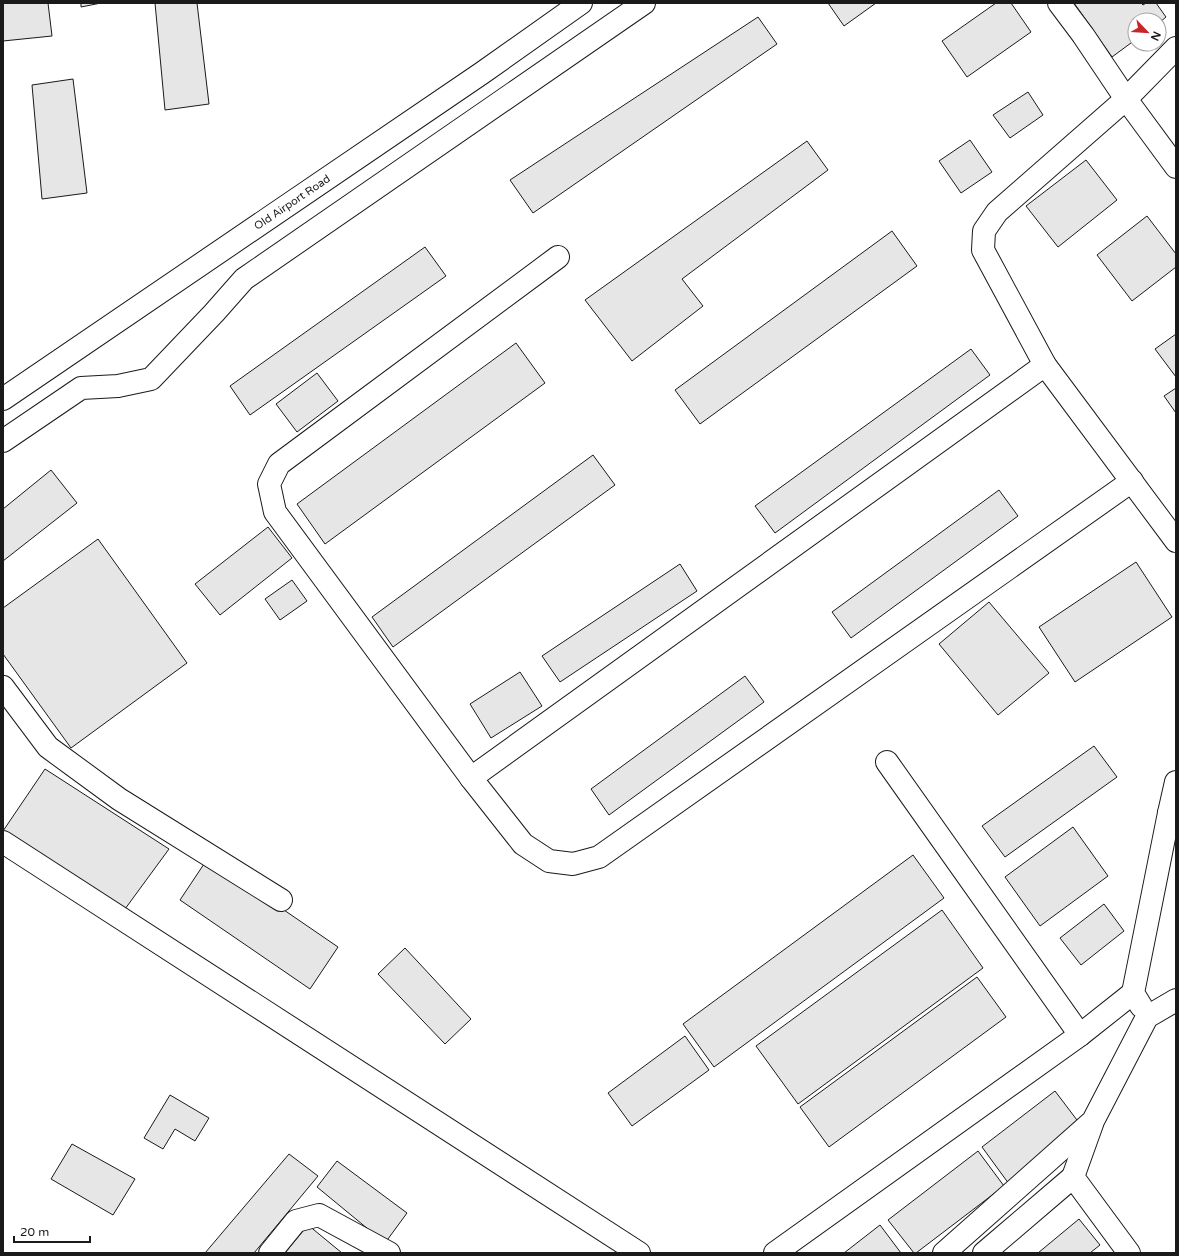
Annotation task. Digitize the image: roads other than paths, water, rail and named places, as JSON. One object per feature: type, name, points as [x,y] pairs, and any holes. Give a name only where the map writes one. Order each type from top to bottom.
[{"type":"main road","name":"Old Airport Road","points":[[3,399],[469,82],[581,3]]},
{"type":"main road","points":[[3,441],[81,388],[118,386],[151,378],[214,313],[244,279],[644,3]]},
{"type":"main road","points":[[1058,3],[1083,35],[1126,99],[1176,167]]},
{"type":"main road","points":[[1176,48],[1126,99],[997,212],[984,231],[983,250],[1046,365],[1176,541]]},
{"type":"main road","points":[[558,257],[279,464],[269,484],[275,512],[471,778],[523,844],[549,861],[573,864],[599,858],[1132,481]]},
{"type":"main road","points":[[471,778],[1046,365]]},
{"type":"main road","points":[[3,687],[48,747],[119,799],[281,900]]},
{"type":"main road","points":[[887,762],[1080,1034]]},
{"type":"main road","points":[[775,1253],[1080,1034],[1133,993],[1172,817],[1176,782]]},
{"type":"main road","points":[[3,842],[639,1253]]},
{"type":"main road","points":[[1133,993],[1147,1018]]},
{"type":"main road","points":[[984,1253],[1073,1177],[1093,1121],[1147,1018],[1176,1000]]},
{"type":"main road","points":[[944,1253],[1093,1121]]},
{"type":"main road","points":[[1073,1177],[1129,1253]]},
{"type":"main road","points":[[270,1253],[296,1221],[319,1215],[389,1253]]}]
